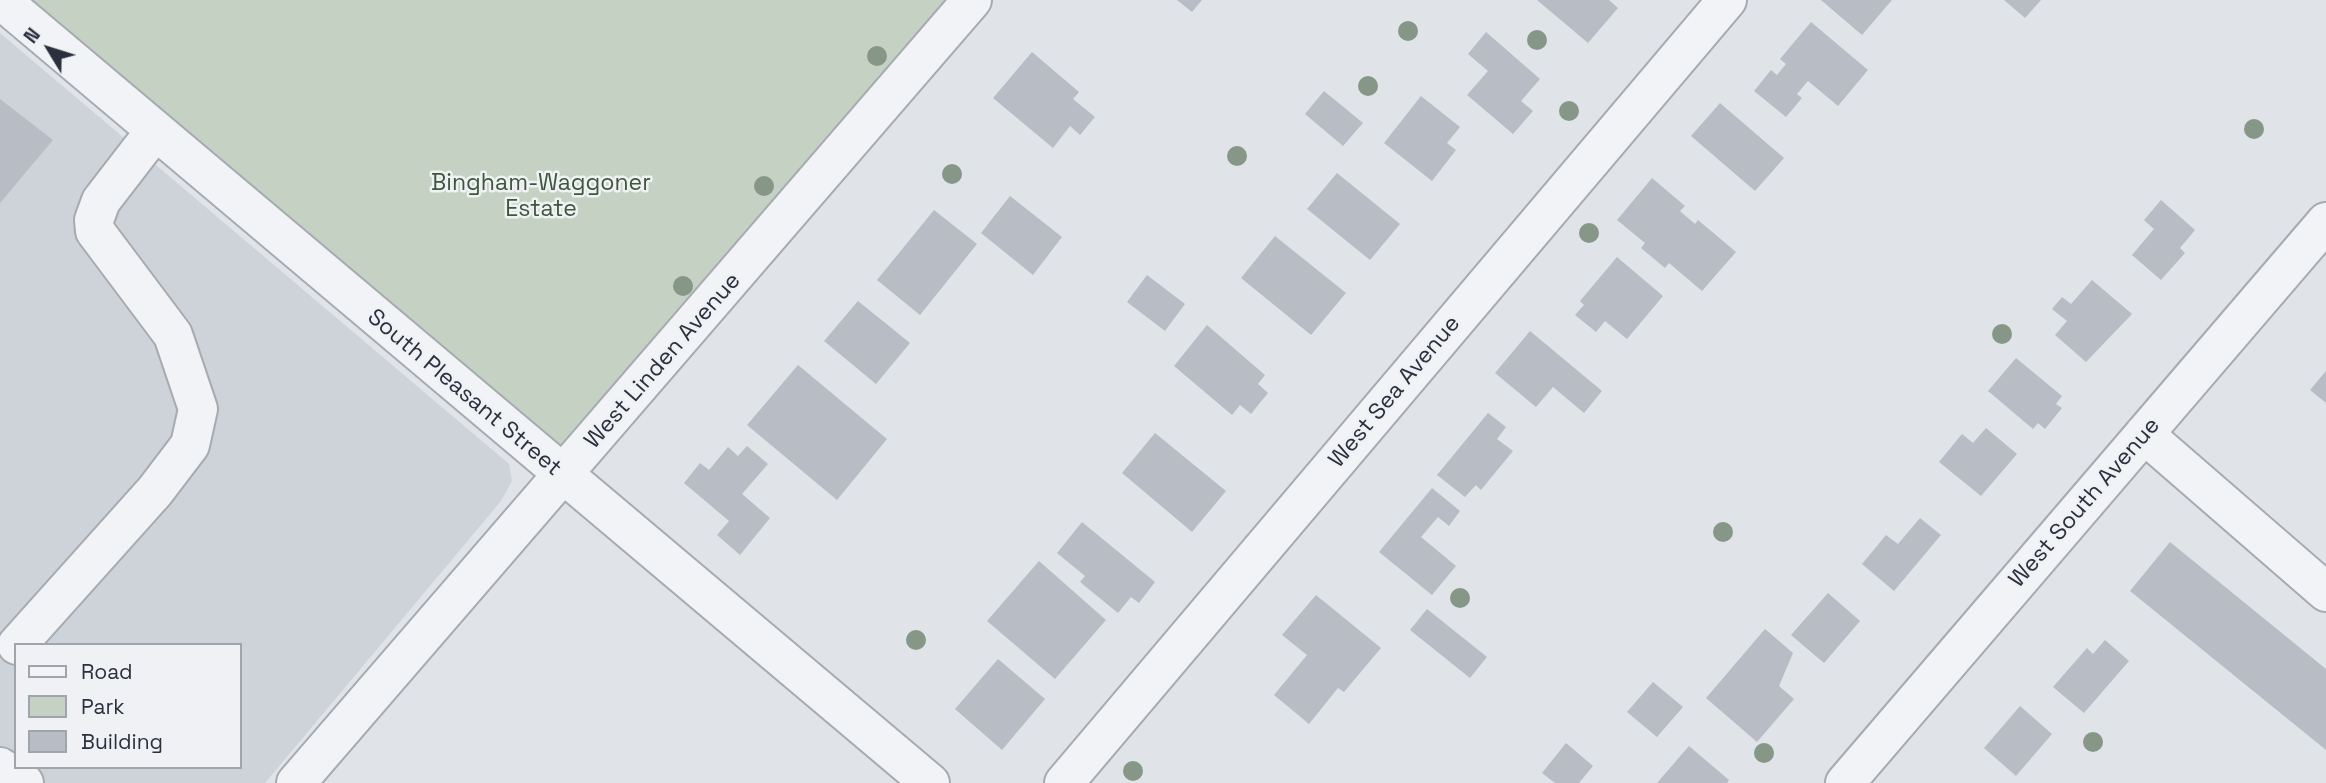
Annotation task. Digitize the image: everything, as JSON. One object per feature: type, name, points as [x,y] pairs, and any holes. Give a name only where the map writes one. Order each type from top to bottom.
[{"type":"street","name":"South Pleasant Street","points":[[1,0],[930,783]]},
{"type":"street","name":"West Linden Avenue","points":[[296,783],[564,477],[972,0]]},
{"type":"street","name":"West Sea Avenue","points":[[1064,783],[1727,0]]},
{"type":"street","points":[[18,643],[155,491],[190,445],[198,408],[173,335],[95,231],[94,220],[101,201],[155,131]]},
{"type":"street","name":"West South Avenue","points":[[1845,783],[2326,222]]},
{"type":"street","points":[[2144,434],[2326,592]]},
{"type":"street","points":[[0,663],[14,647]]},
{"type":"street","points":[[0,767],[24,783]]},
{"type":"shaded area","points":[[0,33],[509,464],[512,481],[501,501],[265,783],[0,783]]},
{"type":"green space","name":"Bingham-Waggoner Estate","points":[[2,0],[972,0],[564,477]]},
{"type":"building","points":[[1177,0],[1202,0],[1192,12]]},
{"type":"building","points":[[1537,0],[1609,0],[1618,8],[1588,43]]},
{"type":"building","points":[[1821,0],[1892,0],[1862,35]]},
{"type":"building","points":[[2004,0],[2041,0],[2025,18]]},
{"type":"building","points":[[1811,22],[1868,70],[1838,106],[1808,81],[1797,94],[1802,98],[1786,117],[1754,91],[1771,70],[1777,75],[1786,64],[1780,59]]},
{"type":"building","points":[[1486,32],[1540,79],[1521,101],[1533,111],[1513,134],[1467,95],[1488,71],[1468,54]]},
{"type":"building","points":[[1032,52],[1079,92],[1073,99],[1095,117],[1080,135],[1070,126],[1053,148],[993,98]]},
{"type":"building","points":[[1324,91],[1363,123],[1343,146],[1305,114]]},
{"type":"building","points":[[1421,96],[1460,127],[1447,143],[1456,150],[1432,181],[1384,143]]},
{"type":"building","points":[[0,99],[53,140],[0,203]]},
{"type":"building","points":[[1720,103],[1784,158],[1755,191],[1691,136]]},
{"type":"building","points":[[1337,173],[1400,224],[1370,260],[1307,209]]},
{"type":"building","points":[[1652,178],[1685,206],[1680,211],[1695,224],[1698,220],[1736,252],[1702,291],[1669,263],[1665,268],[1641,248],[1645,243],[1617,220]]},
{"type":"building","points":[[1010,196],[1062,237],[1033,275],[981,233]]},
{"type":"building","points":[[2161,200],[2195,230],[2180,248],[2185,253],[2161,280],[2132,255],[2154,229],[2144,220]]},
{"type":"building","points":[[934,210],[977,244],[920,315],[877,280]]},
{"type":"building","points":[[1275,236],[1346,293],[1311,335],[1241,278]]},
{"type":"building","points":[[1617,257],[1663,296],[1627,339],[1605,321],[1596,332],[1575,315],[1584,305],[1580,301]]},
{"type":"building","points":[[1147,275],[1185,304],[1165,331],[1127,302]]},
{"type":"building","points":[[2092,280],[2132,314],[2086,362],[2055,335],[2067,321],[2052,309],[2062,297],[2071,304]]},
{"type":"building","points":[[858,301],[910,343],[876,384],[824,341]]},
{"type":"building","points":[[1207,325],[1265,375],[1258,384],[1268,393],[1251,414],[1240,405],[1232,415],[1174,366]]},
{"type":"building","points":[[1530,331],[1602,391],[1584,413],[1553,387],[1536,407],[1495,373]]},
{"type":"building","points":[[2016,358],[2062,396],[2056,404],[2062,408],[2045,429],[2038,423],[2033,429],[1988,391]]},
{"type":"building","points":[[798,365],[887,439],[837,500],[747,425]]},
{"type":"building","points":[[2326,371],[2326,403],[2310,390]]},
{"type":"building","points":[[1488,413],[1506,427],[1497,439],[1513,451],[1481,490],[1476,485],[1465,497],[1437,475]]},
{"type":"building","points":[[1986,428],[2017,454],[1981,496],[1939,462],[1962,434],[1973,443]]},
{"type":"building","points":[[1155,433],[1226,491],[1192,532],[1122,473]]},
{"type":"building","points":[[747,446],[768,464],[742,494],[770,518],[740,555],[717,535],[729,521],[684,483],[700,463],[709,470],[728,447],[738,456]]},
{"type":"building","points":[[1432,488],[1460,511],[1449,526],[1438,517],[1421,537],[1456,566],[1432,595],[1379,552]]},
{"type":"building","points":[[1920,518],[1941,535],[1894,591],[1862,564],[1886,535],[1898,544]]},
{"type":"building","points":[[1082,522],[1155,582],[1139,603],[1131,597],[1118,613],[1080,582],[1085,576],[1057,553]]},
{"type":"building","points":[[2170,542],[2326,669],[2326,750],[2130,591]]},
{"type":"building","points":[[1039,561],[1106,620],[1055,679],[987,621]]},
{"type":"building","points":[[1828,593],[1860,621],[1824,663],[1791,635]]},
{"type":"building","points":[[1316,595],[1381,648],[1344,692],[1338,688],[1309,724],[1274,695],[1307,655],[1282,635]]},
{"type":"building","points":[[1427,609],[1487,657],[1470,678],[1410,630]]},
{"type":"building","points":[[1765,629],[1793,653],[1779,686],[1794,699],[1757,742],[1706,698]]},
{"type":"building","points":[[2105,640],[2129,661],[2084,713],[2053,687],[2087,648],[2093,654]]},
{"type":"building","points":[[998,659],[1045,699],[1002,750],[955,709]]},
{"type":"building","points":[[1653,682],[1683,707],[1657,737],[1627,712]]},
{"type":"building","points":[[2020,706],[2052,734],[2016,776],[1984,748]]},
{"type":"building","points":[[1566,743],[1593,766],[1579,783],[1555,783],[1542,773]]},
{"type":"building","points":[[1689,746],[1729,780],[1727,783],[1657,783]]}]
